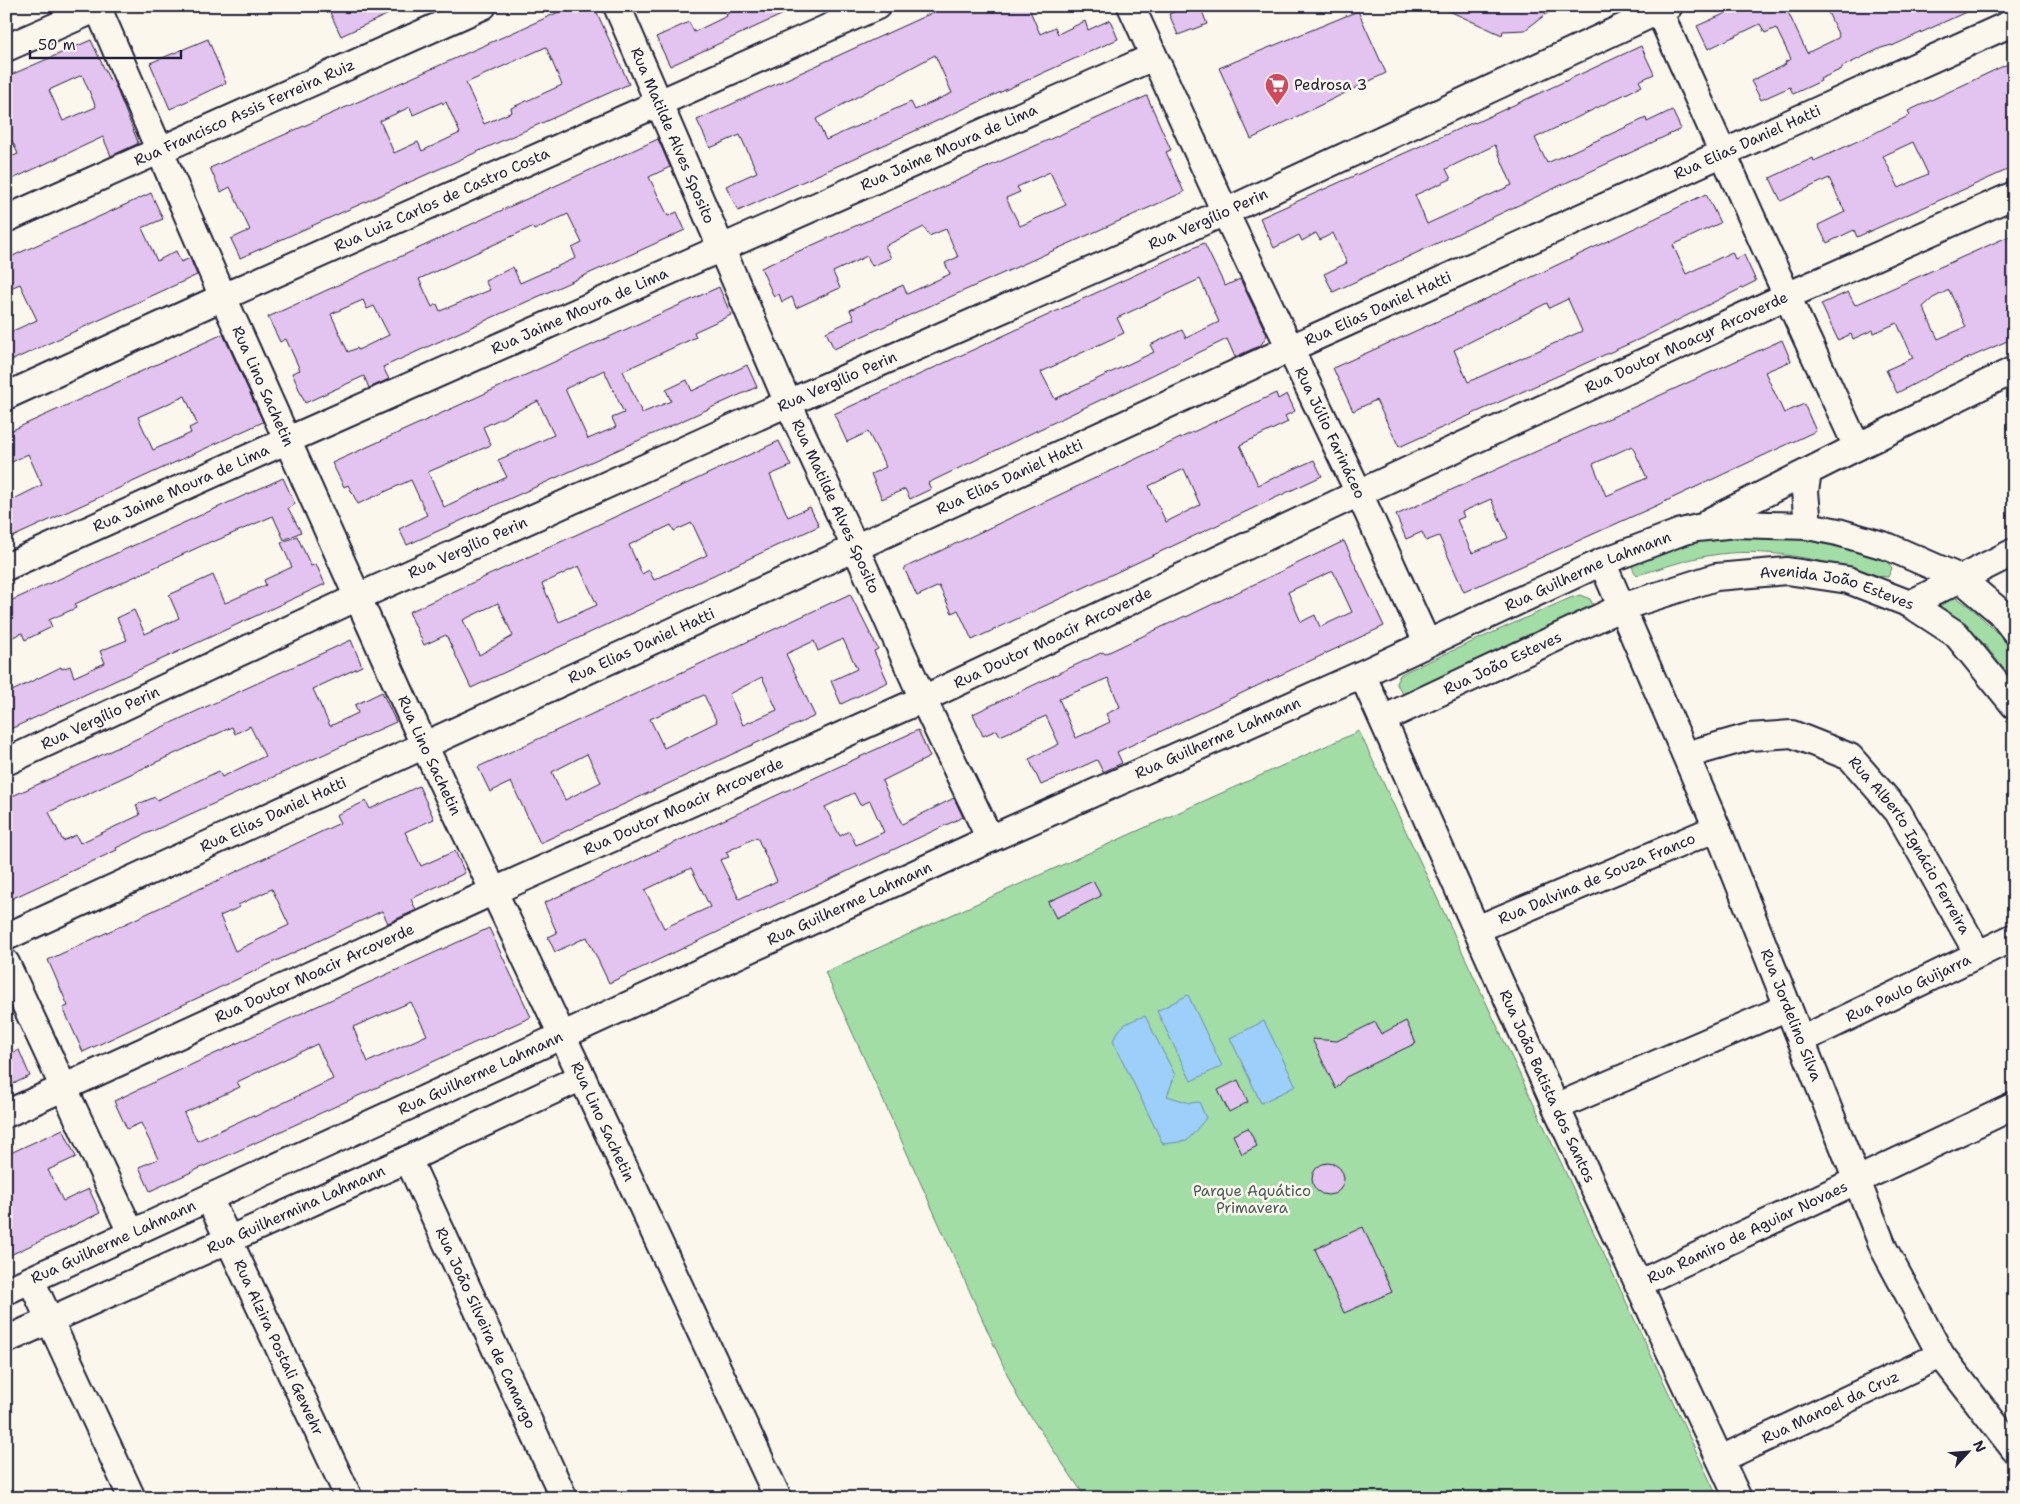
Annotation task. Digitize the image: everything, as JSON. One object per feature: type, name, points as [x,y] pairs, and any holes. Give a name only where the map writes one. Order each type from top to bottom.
[{"type":"street","name":"Rua Francisco Assis Ferreira Ruiz","points":[[6,219],[483,6]]},
{"type":"street","name":"Rua Matilde Alves Sposito","points":[[617,6],[788,403],[923,699],[990,839]]},
{"type":"street","name":"Rua Luiz Carlos de Castro Costa","points":[[6,396],[223,297],[877,6]]},
{"type":"street","name":"Rua Júlio Farináceo","points":[[1131,6],[1225,212],[1359,493],[1427,643]]},
{"type":"street","name":"Rua Lino Sachetin","points":[[97,7],[223,297],[424,745],[582,1077],[778,1498]]},
{"type":"street","points":[[6,48],[97,7]]},
{"type":"street","points":[[1664,8],[1723,153],[1857,447]]},
{"type":"street","name":"Rua Vergílio Perin","points":[[6,762],[358,597],[788,403],[1225,212],[1664,8]]},
{"type":"street","name":"Rua Elias Daniel Hatti","points":[[6,937],[1291,348],[2014,22]]},
{"type":"street","name":"Rua Jaime Moura de Lima","points":[[6,567],[1153,57]]},
{"type":"street","name":"Rua Doutor Moacyr Arcoverde","points":[[1359,493],[1787,296],[2014,195]]},
{"type":"street","name":"Rua Guilherme Lahmann","points":[[1697,528],[2014,370]]},
{"type":"street","points":[[1808,472],[1805,491],[1808,526],[1838,532],[1890,547],[1960,578],[2000,612],[2014,630]]},
{"type":"street","name":"Rua Doutor Moacir Arcoverde","points":[[6,1114],[494,891],[923,699],[1359,493]]},
{"type":"street","name":"Rua Guilherme Lahmann","points":[[6,1291],[132,1235],[990,839],[1362,674],[1602,562],[1681,532],[1697,528],[1736,524],[1808,526]]},
{"type":"street","points":[[1910,604],[2014,552]]},
{"type":"street","name":"Rua Jordelino Silva","points":[[1602,562],[1716,828],[1884,1249],[1941,1355],[2014,1449]]},
{"type":"street","name":"Avenida João Esteves","points":[[1622,607],[1716,577],[1787,571],[1848,580],[1910,604],[1956,634],[2014,705]]},
{"type":"street","name":"Rua João Esteves","points":[[1383,719],[1622,607]]},
{"type":"street","name":"Rua João Batista dos Santos","points":[[1362,674],[1556,1107],[1738,1498]]},
{"type":"street","name":"Rua Alberto Ignácio Ferreira","points":[[1686,755],[1749,737],[1792,734],[1850,756],[1898,812],[1978,954]]},
{"type":"street","name":"Rua Dalvina de Souza Franco","points":[[1477,929],[1716,828]]},
{"type":"street","name":"Rua Paulo Guijarra","points":[[1801,1040],[2014,937]]},
{"type":"street","points":[[6,963],[132,1235]]},
{"type":"street","points":[[1556,1107],[1788,1007]]},
{"type":"street","name":"Rua Guilhermina Lahmann","points":[[6,1340],[408,1159],[582,1077]]},
{"type":"street","name":"Rua Ramiro de Aguiar Novaes","points":[[1638,1284],[2014,1106]]},
{"type":"street","name":"Rua João Silveira de Camargo","points":[[408,1159],[564,1498]]},
{"type":"street","name":"Rua Alzira Postali Gewehr","points":[[209,1198],[349,1498]]},
{"type":"street","points":[[32,1280],[132,1498]]},
{"type":"street","name":"Rua Manoel da Cruz","points":[[1721,1459],[1941,1355]]},
{"type":"green space","points":[[1741,535],[1789,537],[1863,552],[1883,558],[1892,568],[1888,577],[1816,560],[1751,552],[1698,558],[1637,575],[1634,572],[1633,560],[1698,540]]},
{"type":"green space","points":[[1580,595],[1590,599],[1593,605],[1588,611],[1417,692],[1403,694],[1396,683],[1400,675],[1407,671]]},
{"type":"green space","points":[[1951,595],[1977,613],[2014,652],[2014,684],[1996,658],[1980,640],[1943,610],[1940,605],[1944,599]]},
{"type":"green space","name":"Parque Aquático Primavera","points":[[1359,731],[1718,1498],[1086,1498],[1018,1398],[825,972]]},
{"type":"water","points":[[1188,995],[1222,1066],[1191,1081],[1157,1011]]},
{"type":"water","points":[[1145,1016],[1175,1075],[1167,1096],[1190,1103],[1199,1102],[1206,1118],[1187,1141],[1163,1144],[1113,1041],[1125,1024]]},
{"type":"water","points":[[1264,1021],[1296,1086],[1261,1103],[1230,1038]]},
{"type":"building","points":[[327,6],[406,6],[341,36]]},
{"type":"building","points":[[559,6],[594,6],[629,84],[240,258],[231,239],[250,230],[230,187],[221,192],[210,168],[561,11]],"holes":[[[546,47],[562,85],[511,108],[512,112],[484,124],[466,83]],[[442,102],[443,104],[446,102],[460,133],[422,151],[418,142],[394,153],[380,121],[410,107],[413,115]]]},
{"type":"building","points":[[725,6],[801,6],[670,66],[656,37],[689,22],[694,32],[727,16],[729,13]]},
{"type":"building","points":[[947,6],[1028,6],[1040,34],[1055,27],[1058,34],[1085,21],[1088,30],[1110,20],[1118,39],[738,211],[726,186],[757,172],[740,135],[710,148],[697,120]],"holes":[[[935,55],[952,93],[915,110],[911,102],[826,140],[816,119]]]},
{"type":"building","points":[[1188,6],[1200,6],[1207,24],[1178,35],[1169,14]]},
{"type":"building","points":[[1438,6],[1557,6],[1525,30],[1503,31],[1502,35]]},
{"type":"building","points":[[1742,6],[1800,6],[1788,12],[1807,53],[1839,36],[1825,6],[1979,6],[1892,46],[1881,48],[1793,94],[1790,87],[1761,100],[1751,81],[1786,64],[1785,62],[1791,59],[1776,28],[1765,33],[1760,24],[1708,49],[1697,26]]},
{"type":"building","name":"Pedrosa 3","points":[[1358,11],[1386,73],[1251,139],[1219,68]]},
{"type":"building","points":[[208,39],[226,83],[170,109],[150,63]]},
{"type":"building","points":[[91,40],[110,81],[113,80],[138,142],[137,144],[111,156],[103,137],[6,182],[6,159],[18,154],[6,127],[6,77]],"holes":[[[82,75],[96,107],[63,121],[49,90]]]},
{"type":"building","points":[[1641,46],[1654,74],[1639,81],[1642,86],[1535,138],[1547,163],[1646,118],[1647,122],[1672,110],[1681,129],[1333,292],[1324,274],[1347,263],[1333,233],[1320,240],[1316,233],[1302,241],[1299,235],[1274,248],[1260,218],[1475,123]],"holes":[[[1495,145],[1512,185],[1427,224],[1415,195],[1451,179],[1446,169]]]},
{"type":"building","points":[[2014,61],[2014,167],[1857,237],[1854,230],[1827,243],[1818,225],[1845,212],[1829,178],[1781,201],[1770,178],[1813,158],[1814,161],[1873,134],[1910,115],[1908,111]],"holes":[[[1913,142],[1928,174],[1899,188],[1883,156]]]},
{"type":"building","points":[[1147,96],[1171,150],[1166,152],[1184,192],[834,349],[826,332],[854,319],[850,310],[903,285],[907,294],[950,274],[945,263],[958,257],[946,229],[929,236],[924,227],[885,246],[891,258],[872,266],[867,256],[833,272],[840,288],[796,308],[792,297],[782,302],[779,294],[774,297],[761,268]],"holes":[[[1050,172],[1066,205],[1020,226],[1006,198],[1020,192],[1017,187]]]},
{"type":"building","points":[[658,139],[670,167],[649,177],[668,216],[677,212],[685,230],[383,367],[389,379],[369,388],[364,376],[305,403],[292,373],[300,370],[286,339],[280,342],[268,317]],"holes":[[[568,214],[582,243],[572,248],[576,258],[520,283],[513,267],[485,281],[490,290],[440,311],[437,304],[432,307],[419,279],[532,227],[534,230]],[[363,300],[367,309],[374,306],[389,335],[358,350],[357,348],[348,352],[331,314]]]},
{"type":"building","points":[[151,193],[163,219],[142,228],[157,261],[176,251],[181,262],[190,258],[197,275],[6,363],[6,334],[37,320],[20,284],[6,290],[6,259]]},
{"type":"building","points":[[1706,194],[1720,223],[1673,245],[1686,274],[1732,252],[1735,259],[1744,255],[1756,281],[1642,338],[1399,447],[1376,400],[1353,411],[1333,368],[1469,307]],"holes":[[[1568,299],[1582,331],[1468,382],[1454,350],[1547,303],[1549,308]]]},
{"type":"building","points":[[2014,234],[2014,338],[1939,371],[1897,393],[1886,370],[1913,358],[1897,323],[1874,333],[1873,330],[1853,339],[1851,334],[1838,340],[1821,304],[1848,292],[1855,305]],"holes":[[[1949,290],[1966,327],[1938,339],[1923,307],[1933,298]]]},
{"type":"building","points":[[1204,243],[1225,286],[1240,279],[1267,335],[1261,345],[1235,357],[1227,339],[928,483],[931,489],[910,499],[905,489],[882,499],[871,474],[886,467],[868,432],[847,442],[834,414]],"holes":[[[1200,279],[1219,322],[1186,338],[1182,330],[1150,345],[1154,352],[1055,399],[1041,372],[1124,333],[1117,318]]]},
{"type":"building","points":[[719,287],[731,315],[694,332],[696,337],[623,371],[642,413],[671,401],[666,390],[687,380],[692,391],[747,365],[757,387],[407,545],[399,529],[427,515],[411,480],[358,504],[348,485],[344,487],[332,463]],"holes":[[[604,370],[624,413],[612,418],[616,427],[588,439],[565,389]],[[538,401],[554,435],[498,460],[507,477],[444,507],[428,472],[491,445],[483,427]]]},
{"type":"building","points":[[223,334],[263,422],[6,540],[6,503],[42,485],[28,454],[6,465],[6,433]],"holes":[[[185,396],[197,424],[189,428],[191,433],[153,450],[138,417]]]},
{"type":"building","points":[[1782,340],[1791,361],[1765,372],[1784,413],[1804,404],[1816,431],[1464,592],[1439,536],[1426,541],[1422,532],[1406,539],[1396,515]],"holes":[[[1632,446],[1647,478],[1606,496],[1593,464]],[[1491,499],[1508,538],[1472,553],[1457,520],[1464,517],[1462,512]]]},
{"type":"building","points":[[1276,393],[1278,399],[1287,394],[1295,411],[1285,416],[1288,422],[1240,445],[1258,485],[1314,460],[1322,476],[972,640],[958,610],[952,613],[939,586],[917,596],[904,568]],"holes":[[[1184,469],[1200,505],[1166,522],[1149,486]]]},
{"type":"building","points":[[779,441],[791,466],[770,475],[788,517],[810,507],[819,526],[471,688],[446,635],[424,645],[409,612]],"holes":[[[692,523],[707,555],[654,580],[649,570],[642,574],[629,545],[671,525],[674,531]],[[579,566],[597,605],[559,622],[542,584]],[[498,603],[513,636],[479,655],[463,620]]]},
{"type":"building","points":[[283,478],[295,504],[288,508],[301,532],[284,540],[273,516],[212,541],[75,604],[76,608],[49,620],[52,627],[25,640],[22,633],[6,640],[6,603]]},
{"type":"building","points":[[297,536],[311,566],[316,564],[325,584],[6,731],[6,694],[61,667],[62,669],[70,666],[74,677],[105,663],[100,651],[127,640],[117,618],[134,610],[145,634],[179,618],[169,595],[213,575],[225,603],[266,585],[264,580],[292,567],[281,543]]},
{"type":"building","points":[[1344,541],[1384,626],[1117,752],[1122,763],[1103,772],[1097,760],[1041,785],[1029,759],[1059,744],[1046,716],[1000,736],[997,730],[983,736],[973,714],[1103,652],[1105,654]],"holes":[[[1333,571],[1352,612],[1320,627],[1315,615],[1301,622],[1288,592]],[[1108,678],[1120,707],[1106,714],[1110,722],[1076,738],[1059,699]]]},
{"type":"building","points":[[850,594],[878,649],[874,651],[888,682],[841,704],[831,681],[857,669],[843,639],[818,651],[814,641],[786,654],[815,716],[540,843],[511,782],[490,792],[478,767]],"holes":[[[762,677],[777,710],[743,725],[729,694]],[[704,695],[717,722],[664,748],[650,719]],[[587,754],[601,782],[565,800],[552,772]]]},
{"type":"building","points":[[351,640],[362,666],[313,689],[330,726],[358,713],[355,705],[382,692],[396,722],[137,838],[116,848],[117,850],[11,899],[6,889],[6,799]],"holes":[[[250,726],[265,756],[222,777],[219,771],[157,800],[155,797],[136,805],[140,815],[80,843],[76,835],[63,841],[49,812],[232,727],[235,734]]]},
{"type":"building","points":[[918,730],[930,757],[882,781],[902,824],[954,798],[963,817],[609,983],[587,937],[555,952],[548,937],[557,933],[544,903]],"holes":[[[854,793],[860,805],[870,801],[884,832],[856,845],[849,831],[840,836],[825,807]],[[757,837],[777,881],[739,899],[720,860],[729,857],[726,852]],[[691,868],[710,907],[664,928],[645,890]]]},
{"type":"building","points":[[419,786],[434,819],[405,832],[421,866],[455,851],[465,873],[411,899],[416,910],[388,923],[382,911],[83,1052],[63,1008],[68,1006],[48,960],[340,823],[336,815],[366,801],[370,809]],"holes":[[[272,889],[289,925],[235,951],[220,916]]]},
{"type":"building","points":[[1093,881],[1101,896],[1056,918],[1048,902]]},
{"type":"building","points":[[489,928],[531,1017],[150,1191],[139,1167],[158,1159],[141,1123],[127,1129],[114,1101]],"holes":[[[411,1002],[427,1035],[368,1062],[353,1027]],[[317,1044],[333,1079],[254,1117],[253,1115],[197,1141],[184,1113],[240,1087],[237,1082]]]},
{"type":"building","points":[[1406,1021],[1416,1043],[1346,1077],[1336,1089],[1312,1039],[1337,1041],[1375,1022],[1381,1034]]},
{"type":"building","points":[[19,1050],[30,1076],[6,1087],[6,1055]]},
{"type":"building","points":[[1238,1080],[1248,1102],[1229,1112],[1218,1090]]},
{"type":"building","points":[[1248,1128],[1257,1146],[1242,1154],[1233,1135]]},
{"type":"building","points":[[63,1129],[76,1157],[48,1170],[63,1201],[89,1189],[100,1213],[6,1257],[6,1155]]},
{"type":"building","points":[[1328,1163],[1340,1167],[1344,1179],[1340,1191],[1328,1195],[1316,1191],[1312,1179],[1316,1167]]},
{"type":"building","points":[[1363,1227],[1392,1292],[1344,1313],[1315,1249]]},
{"type":"place","name":"Pedrosa 3","points":[[1277,106]]}]
